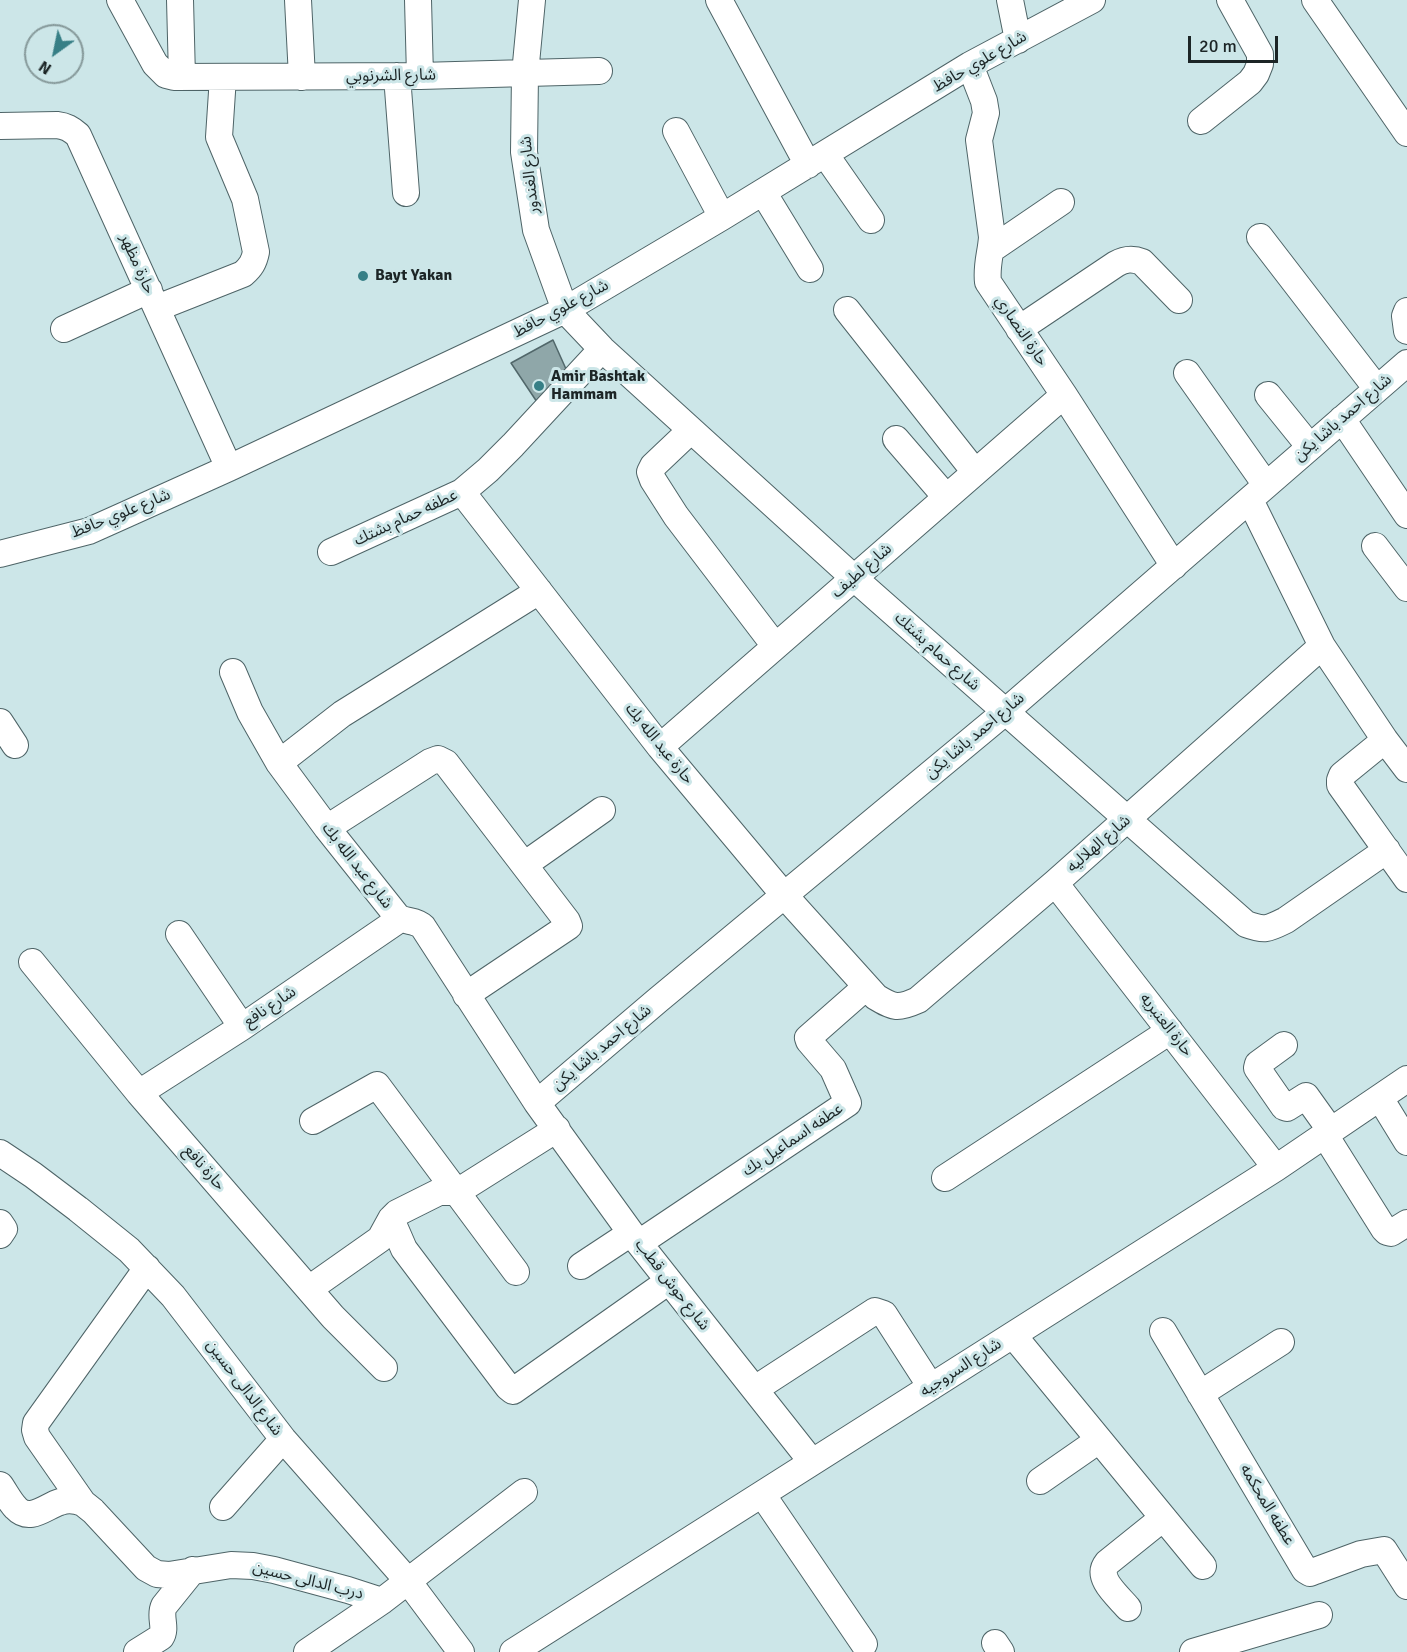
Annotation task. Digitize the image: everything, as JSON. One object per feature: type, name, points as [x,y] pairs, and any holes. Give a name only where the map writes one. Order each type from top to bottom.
[{"type":"street","points":[[120,0],[155,64],[166,75],[182,77],[180,0]]},
{"type":"street","points":[[298,0],[303,77]]},
{"type":"street","points":[[406,193],[409,76],[418,0]]},
{"type":"street","name":"شارع الغندور","points":[[532,0],[525,74],[524,152],[536,230],[566,310]]},
{"type":"street","points":[[719,0],[817,159],[871,220]]},
{"type":"street","points":[[1010,0],[1018,40]]},
{"type":"street","name":"شارع علوي حافظ","points":[[0,554],[89,531],[566,310],[970,65],[1092,0]]},
{"type":"street","points":[[1201,121],[1250,82],[1260,64],[1260,54],[1230,0]]},
{"type":"street","points":[[1315,0],[1407,133]]},
{"type":"street","name":"حارة النصاري","points":[[970,65],[986,112],[979,140],[992,237],[992,249],[987,268],[988,282],[1174,566]]},
{"type":"street","name":"شارع الشرنوبي","points":[[182,77],[409,76],[599,71]]},
{"type":"street","points":[[64,329],[153,299],[235,278],[250,268],[256,252],[245,199],[219,137],[223,77]]},
{"type":"street","name":"حارة مظهر","points":[[0,126],[57,124],[72,129],[78,135],[229,468]]},
{"type":"street","points":[[676,131],[722,217]]},
{"type":"street","points":[[763,192],[810,269]]},
{"type":"street","points":[[992,249],[1061,202]]},
{"type":"street","points":[[1260,237],[1377,389]]},
{"type":"street","points":[[1019,328],[1116,264],[1129,259],[1142,262],[1179,300]]},
{"type":"street","points":[[847,309],[975,472]]},
{"type":"street","name":"شارع حمام بشتك","points":[[566,310],[602,349],[854,578],[1246,924],[1260,929],[1274,927],[1387,850]]},
{"type":"street","points":[[1407,312],[1405,316],[1407,331]]},
{"type":"street","name":"عطفه حمام بشتك","points":[[331,552],[462,492],[513,445],[602,349]]},
{"type":"street","name":"شارع احمد باشا يكن","points":[[537,1103],[1005,712],[1407,363]]},
{"type":"street","points":[[1187,373],[1258,492],[1322,646],[1407,770]]},
{"type":"street","points":[[1268,394],[1310,447]]},
{"type":"street","name":"شارع لطيف","points":[[660,747],[1064,395]]},
{"type":"street","points":[[1342,419],[1407,515]]},
{"type":"street","points":[[691,430],[654,466],[650,472],[652,480],[676,516],[775,646]]},
{"type":"street","points":[[896,439],[946,497]]},
{"type":"street","name":"حارة عبد الله بك","points":[[462,492],[660,747],[784,895],[866,987]]},
{"type":"street","points":[[1375,546],[1407,588]]},
{"type":"street","points":[[279,763],[342,714],[539,591]]},
{"type":"street","name":"شارع الهلاليه","points":[[866,987],[889,1005],[904,1006],[918,1000],[1055,883],[1322,646]]},
{"type":"street","name":"شارع عبد الله بك","points":[[233,672],[249,711],[279,763],[327,828],[400,919],[414,921],[423,927],[537,1103]]},
{"type":"street","points":[[0,722],[15,745]]},
{"type":"street","points":[[1385,740],[1342,775],[1340,785],[1407,879]]},
{"type":"street","points":[[327,828],[430,762],[438,759],[446,763],[569,926],[466,995]]},
{"type":"street","points":[[524,865],[602,810]]},
{"type":"street","name":"حارة العنبريه","points":[[1055,883],[1276,1168]]},
{"type":"street","name":"شارع نافع","points":[[139,1093],[400,919]]},
{"type":"street","points":[[179,934],[242,1026]]},
{"type":"street","name":"حارة نافع","points":[[32,962],[139,1093],[333,1317],[384,1368]]},
{"type":"street","name":"عطفه اسماعيل بك","points":[[635,1238],[848,1103],[833,1069],[808,1038],[866,987]]},
{"type":"street","points":[[945,1178],[1170,1031]]},
{"type":"street","points":[[1284,1045],[1258,1064],[1257,1068],[1284,1107],[1287,1108],[1306,1096],[1387,1233],[1407,1223]]},
{"type":"street","name":"شارع السروجيه","points":[[513,1652],[1276,1168],[1407,1079]]},
{"type":"street","points":[[314,1121],[377,1085],[516,1272]]},
{"type":"street","points":[[1380,1098],[1407,1142]]},
{"type":"street","name":"شارع حوش قطب","points":[[537,1103],[635,1238],[812,1462]]},
{"type":"street","points":[[309,1289],[380,1239],[397,1213],[430,1195],[439,1192],[457,1192],[557,1129]]},
{"type":"street","name":"شارع الدالى حسين","points":[[2,1159],[33,1175],[129,1250],[147,1268],[173,1296],[283,1439],[408,1581],[461,1652]]},
{"type":"street","points":[[391,1219],[404,1249],[513,1391],[669,1281]]},
{"type":"street","points":[[0,1223],[4,1229],[0,1235]]},
{"type":"street","points":[[581,1266],[635,1238]]},
{"type":"street","name":"درب الدالى حسين","points":[[147,1268],[36,1423],[37,1437],[83,1503],[146,1568],[157,1574],[169,1575],[231,1565],[253,1566],[296,1575],[382,1601]]},
{"type":"street","points":[[755,1389],[875,1311],[884,1314],[931,1387]]},
{"type":"street","name":"عطفه المحكمه","points":[[1163,1331],[1305,1570],[1315,1571],[1361,1554],[1384,1550],[1407,1586]]},
{"type":"street","points":[[1013,1335],[1203,1566]]},
{"type":"street","points":[[1200,1394],[1281,1341]]},
{"type":"street","points":[[224,1507],[283,1439]]},
{"type":"street","points":[[1040,1481],[1099,1440]]},
{"type":"street","points":[[0,1485],[17,1510],[25,1514],[33,1515],[71,1499],[83,1503]]},
{"type":"street","points":[[308,1652],[382,1601],[524,1492]]},
{"type":"street","points":[[762,1494],[864,1644]]},
{"type":"street","points":[[1128,1608],[1105,1580],[1103,1568],[1163,1518]]},
{"type":"street","points":[[137,1652],[161,1637],[164,1606],[193,1570]]},
{"type":"street","points":[[1193,1652],[1319,1615]]},
{"type":"building","name":"Amir Bashtak Hammam","points":[[553,340],[566,369],[537,402],[511,363]]},
{"type":"place","name":"Bayt Yakan","points":[[363,276]]},
{"type":"place","name":"Amir Bashtak Hammam","points":[[539,386]]}]
